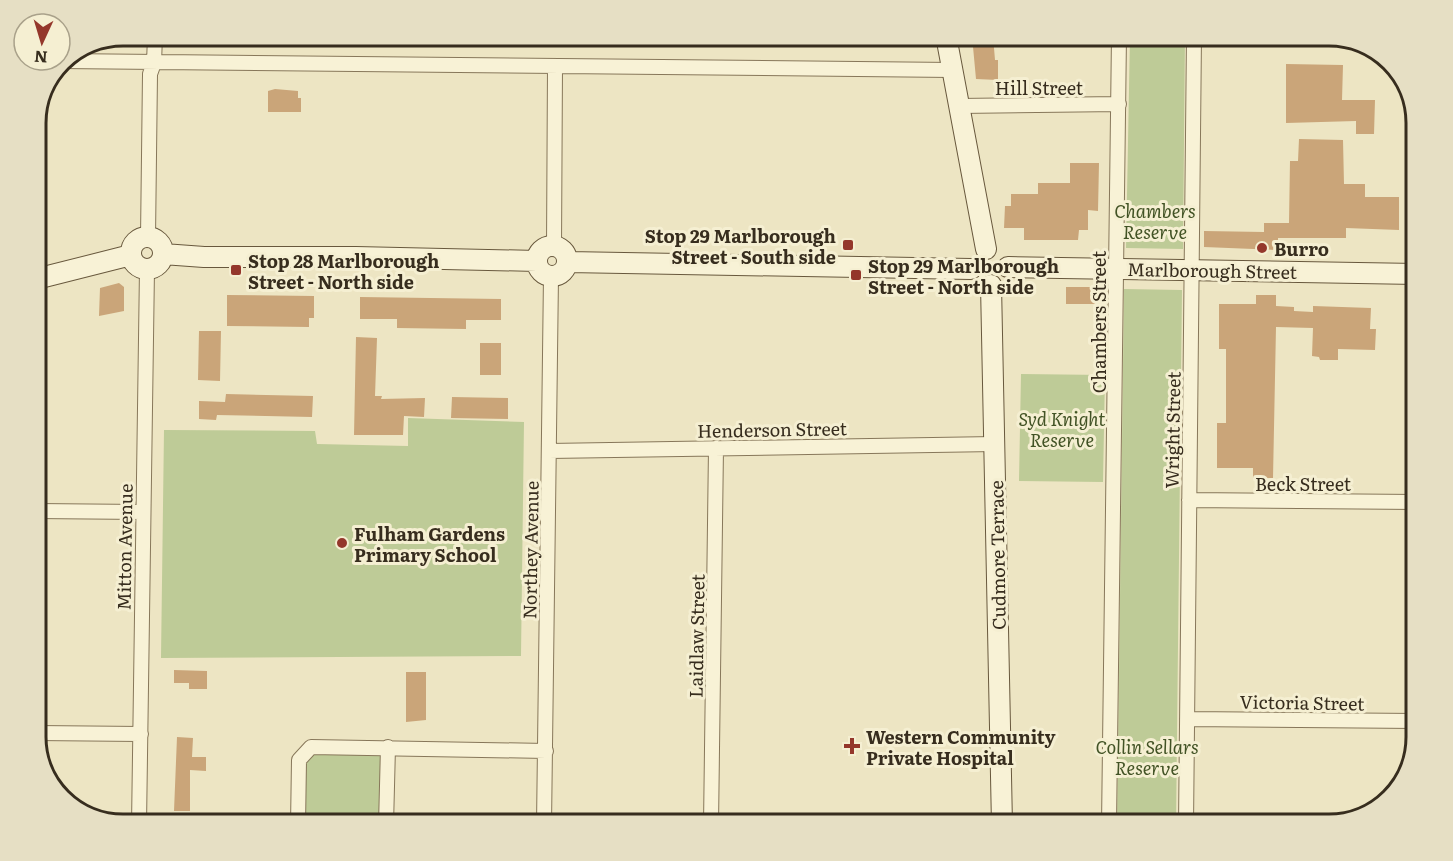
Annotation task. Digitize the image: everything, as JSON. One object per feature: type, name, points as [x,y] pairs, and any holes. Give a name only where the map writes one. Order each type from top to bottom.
[{"type":"street","points":[[148,237],[150,74],[154,63],[155,46]]},
{"type":"street","points":[[948,46],[986,249]]},
{"type":"street","name":"Chambers Street","points":[[1109,814],[1119,46]]},
{"type":"street","name":"Wright Street","points":[[1186,814],[1194,46]]},
{"type":"street","points":[[78,61],[953,70]]},
{"type":"street","points":[[554,246],[555,67]]},
{"type":"street","name":"Hill Street","points":[[959,105],[1119,104]]},
{"type":"street","points":[[148,237],[160,243],[163,254],[158,266],[147,269],[135,263],[131,255],[134,244],[148,237]]},
{"type":"street","points":[[554,246],[564,252],[567,262],[562,273],[551,276],[540,270],[537,261],[540,252],[554,246]]},
{"type":"street","points":[[986,249],[998,251],[1003,255],[1008,267],[1001,281],[990,285],[980,283],[971,269],[974,256],[986,249]]},
{"type":"street","points":[[163,254],[204,257],[356,257],[537,261]]},
{"type":"street","points":[[47,276],[120,255],[131,255]]},
{"type":"street","points":[[567,262],[971,269]]},
{"type":"street","name":"Marlborough Street","points":[[1008,267],[1406,274]]},
{"type":"street","name":"Mitton Avenue","points":[[139,814],[147,269]]},
{"type":"street","name":"Northey Avenue","points":[[544,814],[551,276]]},
{"type":"street","name":"Cudmore Terrace","points":[[990,285],[1002,814]]},
{"type":"street","name":"Henderson Street","points":[[549,450],[995,444]]},
{"type":"street","name":"Laidlaw Street","points":[[711,814],[716,448]]},
{"type":"street","name":"Beck Street","points":[[1189,500],[1406,502]]},
{"type":"street","points":[[47,511],[142,512]]},
{"type":"street","name":"Victoria Street","points":[[1187,719],[1406,721]]},
{"type":"street","points":[[47,733],[141,734]]},
{"type":"street","points":[[298,814],[299,760],[311,747],[546,751]]},
{"type":"street","points":[[386,814],[388,747]]},
{"type":"green space","points":[[925,46],[925,47],[662,47]]},
{"type":"green space","name":"Chambers Reserve","points":[[1130,46],[1185,46],[1183,249],[1126,248]]},
{"type":"green space","name":"Collin Sellars Reserve","points":[[1124,289],[1182,290],[1176,814],[1117,814]]},
{"type":"green space","name":"Syd Knight Reserve","points":[[1021,374],[1105,375],[1103,482],[1019,481]]},
{"type":"green space","points":[[408,418],[524,422],[521,656],[161,658],[164,430],[315,431],[317,444],[408,446]]},
{"type":"green space","points":[[385,751],[382,814],[302,814],[303,763],[313,752]]},
{"type":"building","points":[[973,46],[994,46],[995,60],[998,60],[998,80],[976,79]]},
{"type":"building","points":[[1286,64],[1343,65],[1342,100],[1375,100],[1374,134],[1356,134],[1356,121],[1286,123]]},
{"type":"building","points":[[275,89],[298,91],[298,98],[301,98],[301,112],[268,112],[268,91]]},
{"type":"building","points":[[1299,139],[1343,140],[1344,184],[1365,184],[1365,197],[1399,197],[1399,230],[1346,228],[1346,238],[1278,238],[1278,250],[1204,247],[1204,231],[1264,232],[1264,223],[1289,223],[1290,161],[1298,161]]},
{"type":"building","points":[[1070,163],[1099,163],[1098,211],[1088,210],[1088,230],[1079,230],[1078,240],[1024,240],[1024,228],[1004,228],[1005,206],[1011,206],[1011,194],[1038,194],[1038,183],[1070,183]]},
{"type":"building","points":[[119,283],[124,287],[124,311],[99,316],[100,288]]},
{"type":"building","points":[[1066,287],[1095,287],[1095,304],[1066,304]]},
{"type":"building","points":[[227,295],[314,296],[314,318],[309,318],[309,327],[227,326]]},
{"type":"building","points":[[1256,295],[1276,295],[1276,306],[1294,307],[1294,311],[1313,312],[1313,306],[1371,308],[1370,329],[1376,329],[1375,350],[1338,349],[1338,360],[1320,360],[1319,357],[1312,356],[1313,328],[1276,327],[1273,478],[1253,478],[1253,468],[1217,468],[1217,423],[1226,423],[1226,349],[1219,349],[1219,304],[1256,304]]},
{"type":"building","points":[[360,297],[501,299],[501,320],[466,320],[466,329],[397,328],[397,319],[360,319]]},
{"type":"building","points":[[199,331],[221,331],[220,381],[198,380]]},
{"type":"building","points":[[356,337],[377,338],[375,396],[382,396],[381,399],[425,398],[424,417],[404,416],[403,435],[354,435]]},
{"type":"building","points":[[480,343],[501,343],[501,375],[480,375]]},
{"type":"building","points":[[226,394],[313,396],[312,417],[217,415],[216,420],[199,419],[199,401],[225,402]]},
{"type":"building","points":[[452,397],[508,398],[508,419],[451,418]]},
{"type":"building","points":[[174,670],[207,671],[207,689],[189,689],[189,683],[174,683]]},
{"type":"building","points":[[406,672],[426,672],[426,720],[406,722]]},
{"type":"building","points":[[177,737],[193,738],[192,757],[206,757],[206,771],[190,770],[190,811],[174,811]]},
{"type":"place","name":"Stop 29 Marlborough Street - South side","points":[[848,245]]},
{"type":"place","name":"Burro","points":[[1262,248]]},
{"type":"place","name":"Stop 28 Marlborough Street - North side","points":[[236,270]]},
{"type":"place","name":"Stop 29 Marlborough Street - North side","points":[[856,275]]},
{"type":"place","name":"Fulham Gardens Primary School","points":[[342,543]]},
{"type":"place","name":"Western Community Private Hospital","points":[[852,746]]}]
